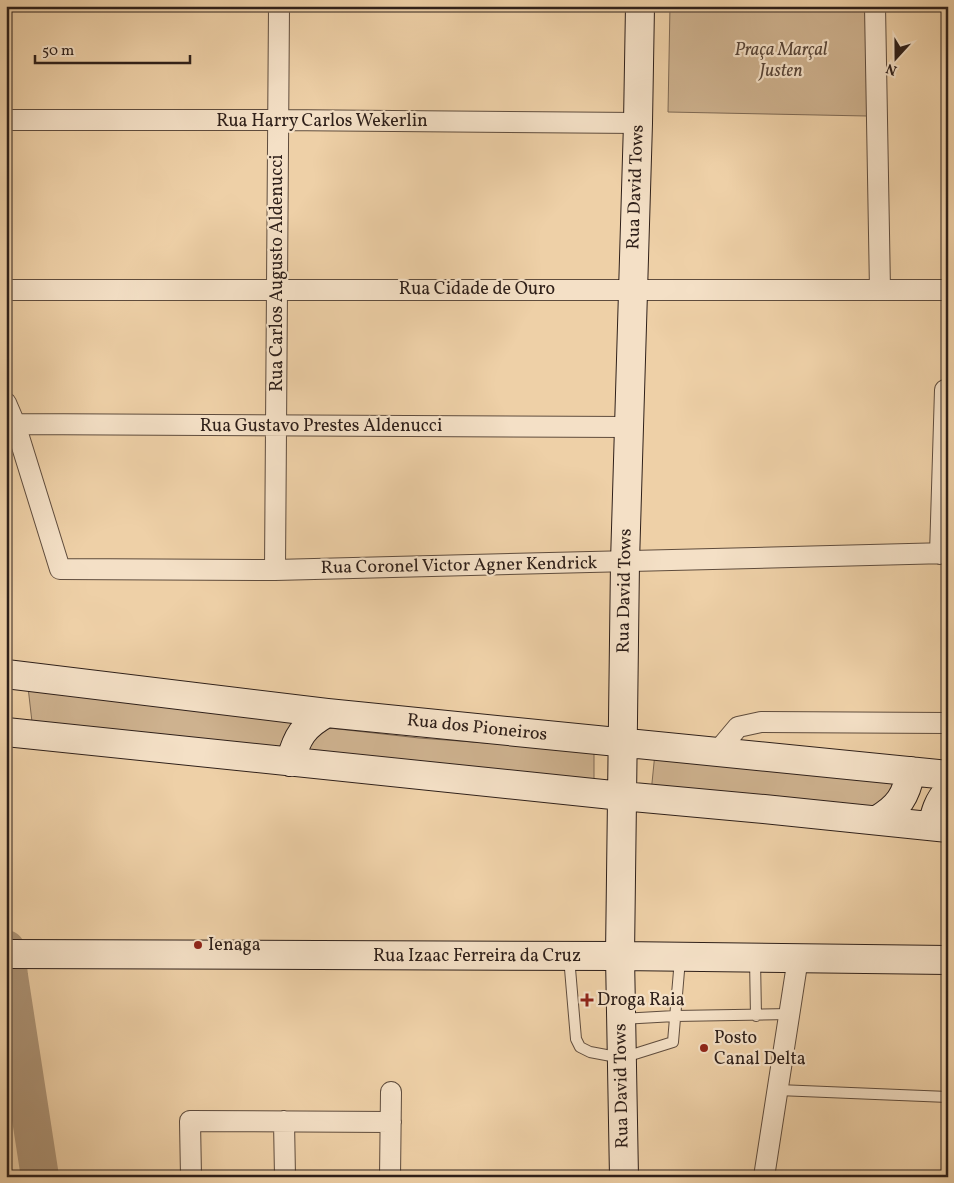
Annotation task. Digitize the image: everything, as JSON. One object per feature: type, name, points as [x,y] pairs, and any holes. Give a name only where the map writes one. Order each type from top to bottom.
[{"type":"main road","name":"Rua David Tows","points":[[624,1177],[620,956],[624,562],[640,6]]},
{"type":"main road","name":"Rua dos Pioneiros","points":[[15,675],[326,714],[948,775]]},
{"type":"main road","points":[[290,762],[295,744],[302,731],[313,721],[326,714]]},
{"type":"main road","points":[[18,734],[940,827],[935,810],[948,791]]},
{"type":"main road","points":[[877,820],[890,812],[901,801],[908,787],[911,771]]},
{"type":"main road","name":"Rua Izaac Ferreira da Cruz","points":[[6,954],[620,956],[948,960]]},
{"type":"street","name":"Rua Carlos Augusto Aldenucci","points":[[275,570],[279,6]]},
{"type":"street","points":[[875,6],[880,290]]},
{"type":"street","name":"Rua Harry Carlos Wekerlin","points":[[6,120],[638,123]]},
{"type":"street","name":"Rua Cidade de Ouro","points":[[6,290],[948,290]]},
{"type":"street","points":[[944,554],[945,390]]},
{"type":"street","points":[[6,404],[15,424]]},
{"type":"street","name":"Rua Gustavo Prestes Aldenucci","points":[[15,424],[628,427]]},
{"type":"street","name":"Rua Coronel Victor Agner Kendrick","points":[[15,424],[60,569],[275,570],[944,554]]},
{"type":"street","points":[[717,752],[738,727],[761,722],[948,723]]},
{"type":"street","points":[[764,1177],[798,958]]},
{"type":"street","points":[[390,1177],[391,1092]]},
{"type":"street","points":[[191,1177],[190,1121],[391,1122]]},
{"type":"street","points":[[284,1121],[285,1177]]},
{"type":"lane","points":[[568,956],[576,1039],[580,1047],[590,1052],[622,1058],[673,1042],[680,958]]},
{"type":"lane","points":[[755,958],[756,1016]]},
{"type":"lane","points":[[621,1019],[790,1014]]},
{"type":"lane","points":[[778,1090],[948,1097]]},
{"type":"green space","name":"Praça Marçal Justen","points":[[670,6],[869,6],[867,116],[668,112]]},
{"type":"green space","points":[[28,687],[297,719],[282,752],[32,722]]},
{"type":"green space","points":[[320,727],[419,738],[594,751],[594,785],[301,752]]},
{"type":"green space","points":[[655,753],[898,781],[885,808],[651,793]]},
{"type":"waterway","points":[[6,949],[40,1177]]},
{"type":"place","name":"Ienaga","points":[[198,945]]},
{"type":"place","name":"Droga Raia","points":[[587,1000]]},
{"type":"place","name":"Posto Canal Delta","points":[[704,1048]]}]
